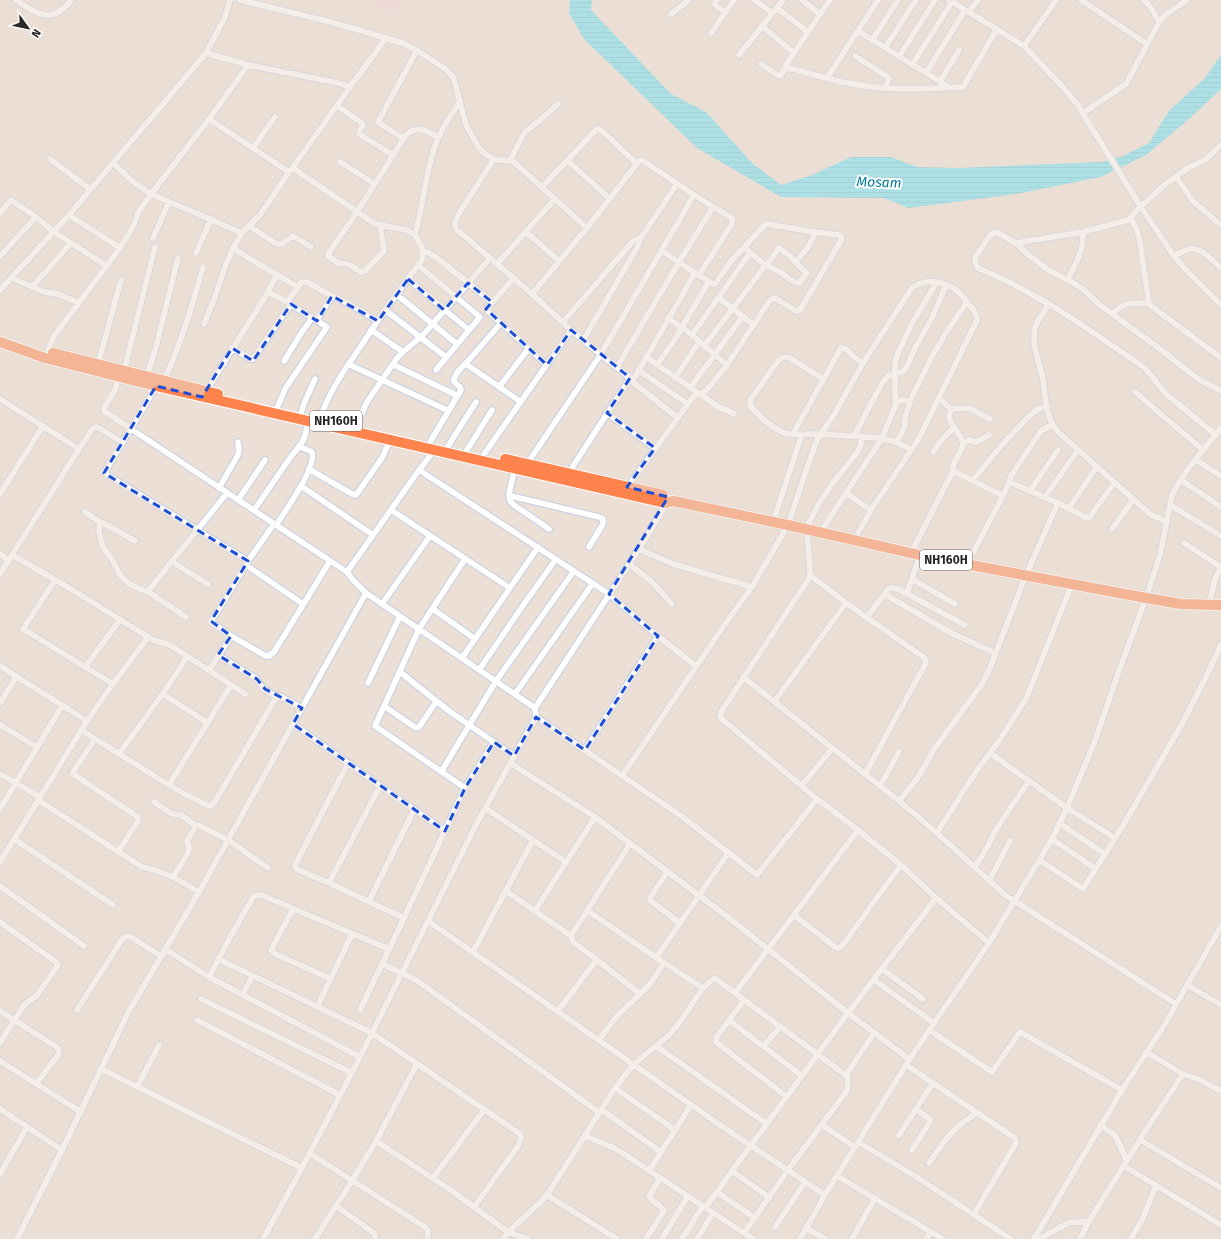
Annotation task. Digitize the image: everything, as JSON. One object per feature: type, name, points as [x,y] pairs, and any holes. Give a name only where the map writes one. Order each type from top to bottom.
[{"type":"highway","name":"NH160H","points":[[0,335],[46,355],[98,364],[121,374],[147,376],[160,382]]},
{"type":"highway","name":"NH160H","points":[[0,342],[121,374],[276,410],[390,440],[433,446],[448,446],[467,450],[482,457],[515,468],[566,477],[915,554],[1181,604],[1221,605]]},
{"type":"highway","name":"NH160H","points":[[276,410],[301,413],[315,421],[356,426],[482,457],[528,464],[566,477]]},
{"type":"street","points":[[16,0],[34,12],[43,15],[60,11],[71,0]]},
{"type":"street","points":[[0,290],[69,215],[206,53],[225,17],[230,0]]},
{"type":"street","points":[[240,0],[331,22],[403,43],[439,64],[452,76],[456,85],[466,125],[475,142],[484,153],[494,159],[510,160],[515,163],[587,228]]},
{"type":"street","points":[[671,14],[689,0]]},
{"type":"street","points":[[717,0],[715,5],[725,12]]},
{"type":"street","points":[[711,33],[734,0]]},
{"type":"street","points":[[754,0],[772,13]]},
{"type":"street","points":[[739,55],[783,0]]},
{"type":"street","points":[[802,0],[820,14]]},
{"type":"street","points":[[761,64],[779,76],[781,75],[794,52],[830,0]]},
{"type":"street","points":[[827,78],[878,0]]},
{"type":"street","points":[[872,40],[898,0]]},
{"type":"street","points":[[885,48],[916,0]]},
{"type":"street","points":[[899,57],[935,0]]},
{"type":"street","points":[[926,73],[967,11],[978,0]]},
{"type":"street","points":[[1024,46],[1056,0]]},
{"type":"street","points":[[1081,0],[1147,44]]},
{"type":"street","points":[[1144,0],[1152,9],[1159,22]]},
{"type":"street","points":[[1082,113],[1126,84],[1159,22],[1165,15],[1186,0]]},
{"type":"street","points":[[912,65],[950,1],[1024,46],[1077,104],[1141,207],[1174,256],[1186,270],[1221,304]]},
{"type":"street","points":[[777,8],[808,32]]},
{"type":"street","points":[[762,26],[794,52]]},
{"type":"street","points":[[787,66],[789,68],[827,78],[885,88],[963,87],[997,29]]},
{"type":"street","points":[[858,31],[949,88]]},
{"type":"street","points":[[204,324],[226,264],[242,233],[260,215],[288,173],[386,38]]},
{"type":"street","points":[[404,139],[378,122],[417,50]]},
{"type":"street","points":[[940,82],[959,50]]},
{"type":"street","points":[[206,53],[248,65],[338,83],[350,87]]},
{"type":"street","points":[[855,56],[888,77],[889,79],[885,88]]},
{"type":"street","points":[[46,355],[54,336],[120,248],[134,225],[138,213],[150,194],[209,119],[248,65]]},
{"type":"street","points":[[416,235],[432,155],[438,137],[460,100]]},
{"type":"street","points":[[510,160],[525,132],[558,104]]},
{"type":"street","points":[[337,106],[363,124],[358,132],[359,134],[393,156]]},
{"type":"street","points":[[253,148],[275,117]]},
{"type":"street","points":[[209,119],[289,172],[288,173]]},
{"type":"street","points":[[381,225],[384,251],[364,271],[361,272],[347,264],[338,263],[329,257],[328,254],[404,139],[411,131],[418,129],[438,137]]},
{"type":"street","points":[[542,187],[595,130],[599,129],[637,164]]},
{"type":"street","points":[[1016,244],[1083,232],[1129,220],[1163,186],[1188,168],[1205,160],[1221,145]]},
{"type":"street","points":[[50,159],[90,189]]},
{"type":"street","points":[[494,159],[458,215],[455,224],[456,229],[572,330],[631,378],[634,383],[678,418]]},
{"type":"street","points":[[567,160],[610,199]]},
{"type":"street","points":[[532,294],[640,161],[644,161],[677,184],[733,219],[732,224],[668,318],[635,377],[631,378],[566,477]]},
{"type":"street","points":[[340,162],[375,184]]},
{"type":"street","points":[[113,163],[130,180],[150,194],[242,233]]},
{"type":"street","points":[[254,510],[299,446],[348,364],[396,294],[422,260],[421,244],[416,235],[407,230],[375,224],[293,168]]},
{"type":"street","points":[[1176,177],[1193,201],[1221,225]]},
{"type":"street","points":[[584,339],[638,246],[640,239],[677,184]]},
{"type":"street","points":[[528,464],[601,354],[694,195]]},
{"type":"street","points":[[497,264],[555,199]]},
{"type":"street","points":[[0,213],[9,201],[13,200],[54,232],[107,266]]},
{"type":"street","points":[[153,238],[170,202]]},
{"type":"street","points":[[617,367],[713,207]]},
{"type":"street","points":[[69,215],[120,248]]},
{"type":"street","points":[[0,256],[2,249],[36,217]]},
{"type":"street","points":[[1131,218],[1140,242],[1149,303],[1221,358]]},
{"type":"street","points":[[196,253],[211,220]]},
{"type":"street","points":[[625,490],[693,397],[706,391],[727,365],[770,300],[775,298],[796,311],[800,310],[842,239],[839,235],[766,224],[731,261],[715,284],[662,251]]},
{"type":"street","points":[[250,226],[277,244],[282,244],[293,236],[311,247]]},
{"type":"street","points":[[526,232],[559,261]]},
{"type":"street","points":[[794,262],[806,252],[815,232]]},
{"type":"street","points":[[800,1239],[825,1195],[909,1059],[989,943],[1052,839],[1067,808],[1095,741],[1146,598],[1160,555],[1172,496],[1181,480],[1203,450],[1219,432],[1166,394],[1145,368],[1049,304],[1009,282],[983,271],[976,265],[975,258],[990,234],[996,232],[1016,244],[1042,266],[1084,290],[1094,300],[1198,379],[1221,392]]},
{"type":"street","points":[[1067,280],[1081,253],[1084,240],[1083,232]]},
{"type":"street","points":[[563,322],[633,241],[640,239]]},
{"type":"street","points":[[32,287],[71,243]]},
{"type":"street","points":[[155,247],[121,374],[116,388],[103,409],[130,429],[347,572],[366,593],[535,708]]},
{"type":"street","points":[[704,346],[724,318],[733,309],[766,266],[778,248],[790,256],[794,262],[808,273],[798,284],[778,271],[766,266],[750,254],[744,247]]},
{"type":"street","points":[[233,248],[298,287]]},
{"type":"street","points":[[1174,256],[1190,249],[1199,250],[1221,268]]},
{"type":"street","points":[[422,251],[434,255],[492,302]]},
{"type":"street","points":[[692,335],[720,298],[750,254]]},
{"type":"street","points":[[147,376],[156,347],[178,258]]},
{"type":"street","points":[[356,426],[368,402],[403,352],[421,337],[490,258]]},
{"type":"street","points":[[418,265],[479,316],[479,318],[436,370]]},
{"type":"street","points":[[202,267],[189,318],[178,348],[160,382],[104,473],[197,530],[247,563],[303,604]]},
{"type":"street","points":[[204,394],[268,292],[277,274]]},
{"type":"street","points":[[12,278],[44,292],[58,294],[79,303]]},
{"type":"street","points":[[514,278],[488,307],[488,311],[547,365]]},
{"type":"street","points":[[408,279],[469,330]]},
{"type":"street","points":[[98,364],[121,280]]},
{"type":"street","points":[[657,365],[709,281]]},
{"type":"street","points":[[232,348],[253,359],[302,282],[306,282],[349,304],[378,321]]},
{"type":"street","points":[[622,776],[696,666],[752,587],[788,525],[817,440],[835,413],[863,363],[912,288],[916,284],[926,282],[937,282],[946,285],[957,290],[968,302],[976,314],[977,320],[918,440],[871,510],[854,540]]},
{"type":"street","points":[[820,533],[882,438],[897,402],[895,394],[895,363],[903,340],[920,308],[937,282]]},
{"type":"street","points":[[946,285],[932,318],[915,348],[906,368],[902,372],[888,376],[882,383],[858,436],[861,444],[858,451],[832,484],[811,519],[808,530],[810,575],[723,708],[720,716],[817,798],[902,865],[936,898],[989,943]]},
{"type":"street","points":[[268,292],[289,303],[327,327],[285,389],[276,410]]},
{"type":"street","points":[[396,294],[457,344]]},
{"type":"street","points":[[284,361],[302,332],[315,319],[332,296]]},
{"type":"street","points":[[720,298],[754,325]]},
{"type":"street","points":[[896,442],[904,429],[910,402],[936,349],[968,302]]},
{"type":"street","points":[[1113,314],[1116,310],[1127,304],[1149,303]]},
{"type":"street","points":[[1049,304],[1034,329],[1035,350],[1052,425],[1114,483],[1150,514],[1167,522]]},
{"type":"street","points":[[385,310],[446,357]]},
{"type":"street","points":[[690,388],[743,316]]},
{"type":"street","points":[[668,318],[692,335],[727,365]]},
{"type":"street","points":[[347,572],[419,470],[433,446],[461,388],[453,380],[462,367],[501,323]]},
{"type":"street","points":[[371,330],[403,352]]},
{"type":"street","points":[[482,457],[572,330]]},
{"type":"street","points":[[675,378],[699,342]]},
{"type":"street","points":[[499,387],[529,348]]},
{"type":"street","points":[[793,434],[841,348],[846,349],[855,358],[863,363]]},
{"type":"street","points":[[646,357],[698,394],[720,408],[734,414]]},
{"type":"street","points":[[823,379],[790,358],[782,358],[777,362],[751,399],[751,407],[765,421],[783,433],[882,438],[903,444],[911,450]]},
{"type":"street","points":[[348,364],[449,411]]},
{"type":"street","points":[[394,364],[458,396]]},
{"type":"street","points":[[466,364],[521,402]]},
{"type":"street","points":[[638,370],[688,404]]},
{"type":"street","points":[[301,413],[315,379]]},
{"type":"street","points":[[1135,392],[1203,450]]},
{"type":"street","points":[[939,398],[952,410],[969,408],[990,419]]},
{"type":"street","points":[[0,399],[79,449]]},
{"type":"street","points":[[897,402],[901,400],[910,402]]},
{"type":"street","points":[[448,446],[476,402]]},
{"type":"street","points":[[973,480],[1001,446],[1028,417],[1038,409],[1047,406]]},
{"type":"street","points":[[467,450],[492,410]]},
{"type":"street","points":[[952,410],[949,417],[963,444]]},
{"type":"street","points":[[607,413],[655,448]]},
{"type":"street","points":[[967,564],[1003,496],[1011,476],[1037,436],[1044,429],[1052,425]]},
{"type":"street","points":[[0,494],[43,426]]},
{"type":"street","points":[[0,574],[93,428],[95,426],[122,442]]},
{"type":"street","points":[[933,452],[949,431],[955,428]]},
{"type":"street","points":[[772,522],[802,434]]},
{"type":"street","points":[[907,594],[912,579],[915,554],[953,471],[953,465],[963,444],[969,440],[976,442],[989,435]]},
{"type":"street","points":[[309,469],[356,495],[382,458],[390,440]]},
{"type":"street","points":[[219,488],[238,455],[238,442]]},
{"type":"street","points":[[299,446],[312,452],[313,454],[309,469],[301,486],[247,563],[211,623],[266,656],[269,656],[274,652],[330,561]]},
{"type":"street","points":[[1030,491],[1058,450]]},
{"type":"street","points":[[1045,497],[1078,450]]},
{"type":"street","points":[[238,500],[265,460]]},
{"type":"street","points":[[1196,460],[1221,476]]},
{"type":"street","points":[[1069,508],[1096,466]]},
{"type":"street","points":[[515,468],[509,498],[514,505],[549,529]]},
{"type":"street","points":[[419,470],[609,594],[696,666]]},
{"type":"street","points":[[953,471],[1003,496]]},
{"type":"street","points":[[1181,480],[1221,507]]},
{"type":"street","points":[[1009,482],[1069,508],[1085,517],[1090,517],[1114,483]]},
{"type":"street","points":[[301,486],[373,535]]},
{"type":"street","points":[[149,592],[227,493]]},
{"type":"street","points":[[846,493],[871,510]]},
{"type":"street","points":[[509,494],[511,496],[602,518],[603,524],[589,547]]},
{"type":"street","points":[[263,1239],[352,1073],[485,808],[536,717],[535,708],[639,549],[669,500]]},
{"type":"street","points":[[1112,529],[1134,500]]},
{"type":"street","points":[[899,801],[917,779],[935,748],[982,684],[1026,575],[1058,503]]},
{"type":"street","points":[[1170,505],[1221,536]]},
{"type":"street","points":[[391,510],[510,588]]},
{"type":"street","points":[[85,512],[135,541]]},
{"type":"street","points":[[100,522],[103,547],[112,559],[120,575],[128,582],[149,592],[186,617]]},
{"type":"street","points":[[382,604],[430,536]]},
{"type":"street","points":[[1184,543],[1221,567],[1215,579],[1209,604]]},
{"type":"street","points":[[462,658],[538,547]]},
{"type":"street","points":[[639,549],[673,564],[752,587]]},
{"type":"street","points":[[0,554],[11,557],[55,580],[153,640],[170,645],[245,694]]},
{"type":"street","points":[[465,559],[419,629],[375,726],[465,788]]},
{"type":"street","points":[[479,670],[556,559]]},
{"type":"street","points":[[172,562],[208,584]]},
{"type":"street","points":[[629,564],[652,582],[672,604]]},
{"type":"street","points":[[441,772],[496,682],[574,571]]},
{"type":"street","points":[[810,575],[846,603],[926,660],[865,774]]},
{"type":"street","points":[[912,579],[955,604]]},
{"type":"street","points":[[55,580],[23,629],[113,684]]},
{"type":"street","points":[[515,694],[593,583]]},
{"type":"street","points":[[937,833],[975,773],[999,741],[1026,699],[1072,584]]},
{"type":"street","points":[[867,617],[888,589],[891,588],[898,589],[965,626]]},
{"type":"street","points":[[17,1239],[62,1150],[128,1011],[199,892],[366,593]]},
{"type":"street","points":[[884,596],[954,634],[995,653]]},
{"type":"street","points":[[774,702],[846,603]]},
{"type":"street","points":[[432,609],[475,639]]},
{"type":"street","points":[[368,683],[400,616]]},
{"type":"street","points":[[85,667],[120,620]]},
{"type":"street","points":[[209,670],[231,636]]},
{"type":"street","points":[[584,750],[658,636]]},
{"type":"street","points":[[0,862],[86,721],[148,637]]},
{"type":"street","points":[[1039,860],[1083,889],[1106,854],[1182,724],[1221,645]]},
{"type":"street","points":[[218,655],[257,679],[262,688],[277,697],[281,697],[302,708]]},
{"type":"street","points":[[119,754],[135,730],[163,694],[187,656]]},
{"type":"street","points":[[0,666],[86,721]]},
{"type":"street","points":[[400,672],[436,702],[514,756]]},
{"type":"street","points":[[0,703],[16,677]]},
{"type":"street","points":[[743,677],[899,801],[937,833],[997,889],[1176,1004]]},
{"type":"street","points":[[169,785],[231,685]]},
{"type":"street","points":[[163,694],[208,723]]},
{"type":"street","points":[[81,730],[169,785],[206,805],[212,805],[277,697]]},
{"type":"street","points":[[384,706],[416,728],[419,727],[436,702]]},
{"type":"street","points":[[0,809],[62,706]]},
{"type":"street","points":[[536,717],[684,818],[757,875],[817,798]]},
{"type":"street","points":[[293,724],[445,831]]},
{"type":"street","points":[[0,725],[37,747]]},
{"type":"street","points":[[95,738],[73,774],[138,817],[138,821],[118,852]]},
{"type":"street","points":[[360,1010],[465,788],[494,742]]},
{"type":"street","points":[[802,785],[832,749]]},
{"type":"street","points":[[880,786],[899,752]]},
{"type":"street","points":[[990,753],[1067,808],[1115,838]]},
{"type":"street","points":[[348,763],[295,865],[296,869],[404,918]]},
{"type":"street","points":[[510,763],[594,817],[699,895],[848,1013],[909,1059]]},
{"type":"street","points":[[0,774],[16,783],[142,867],[157,870],[173,877],[199,892]]},
{"type":"street","points":[[974,867],[984,855],[996,830],[1029,781]]},
{"type":"street","points":[[329,883],[380,786]]},
{"type":"street","points":[[154,802],[172,814],[181,815],[196,826],[200,826],[228,840],[268,868]]},
{"type":"street","points":[[485,808],[566,862]]},
{"type":"street","points":[[369,901],[414,810]]},
{"type":"street","points":[[534,911],[594,817]]},
{"type":"street","points":[[1059,824],[1106,854]]},
{"type":"street","points":[[173,877],[188,853],[189,848],[187,841],[196,826]]},
{"type":"street","points":[[735,993],[858,830]]},
{"type":"street","points":[[14,839],[113,905]]},
{"type":"street","points":[[1052,839],[1096,869]]},
{"type":"street","points":[[473,952],[533,840]]},
{"type":"street","points":[[989,881],[1010,841]]},
{"type":"street","points":[[570,934],[575,931],[630,844]]},
{"type":"street","points":[[656,958],[729,852]]},
{"type":"street","points":[[794,915],[835,947],[841,947],[902,865]]},
{"type":"street","points":[[667,872],[650,898],[651,901],[680,923]]},
{"type":"street","points":[[0,886],[84,946]]},
{"type":"street","points":[[506,891],[570,934],[574,943],[639,993]]},
{"type":"street","points":[[209,977],[254,896],[261,895],[389,950]]},
{"type":"street","points":[[682,1239],[704,1207],[717,1192],[848,1013],[936,898]]},
{"type":"street","points":[[293,909],[271,950],[275,954],[331,979]]},
{"type":"street","points":[[588,911],[656,958],[704,988]]},
{"type":"street","points":[[428,921],[691,1105],[825,1195]]},
{"type":"street","points":[[0,922],[56,962],[58,965],[36,997],[25,1004],[0,1043]]},
{"type":"street","points":[[1034,1239],[1100,1126],[1162,1029],[1221,926]]},
{"type":"street","points":[[317,1007],[352,934]]},
{"type":"street","points":[[77,1010],[124,937],[131,937],[161,956]]},
{"type":"street","points":[[165,949],[209,977],[360,1057]]},
{"type":"street","points":[[218,960],[372,1033],[520,1134],[521,1138],[518,1146],[474,1207]]},
{"type":"street","points":[[558,1011],[596,960]]},
{"type":"street","points":[[599,1040],[616,1017],[639,993],[650,984],[664,963]]},
{"type":"street","points":[[382,964],[419,982],[661,1152]]},
{"type":"street","points":[[882,969],[923,999]]},
{"type":"street","points":[[243,994],[252,976]]},
{"type":"street","points":[[503,1239],[508,1232],[539,1204],[547,1194],[616,1088],[634,1064],[669,1035],[704,988],[715,979],[847,1076]]},
{"type":"street","points":[[874,980],[934,1023]]},
{"type":"street","points":[[1187,985],[1221,1005]]},
{"type":"street","points":[[201,999],[352,1073]]},
{"type":"street","points":[[744,1000],[716,1038],[716,1042],[787,1097]]},
{"type":"street","points":[[0,1011],[56,1046],[59,1051],[58,1055],[36,1084]]},
{"type":"street","points":[[197,1020],[340,1095]]},
{"type":"street","points":[[729,1020],[802,1076]]},
{"type":"street","points":[[764,1046],[780,1027]]},
{"type":"street","points":[[929,1030],[992,1072],[1020,1032],[1122,1090]]},
{"type":"street","points":[[744,1233],[770,1198],[788,1170],[848,1089],[847,1076],[852,1065],[874,1033]]},
{"type":"street","points":[[137,1087],[159,1045]]},
{"type":"street","points":[[656,1046],[767,1124]]},
{"type":"street","points":[[1146,1052],[1183,1074],[1200,1080],[1221,1091]]},
{"type":"street","points":[[0,1061],[80,1112]]},
{"type":"street","points":[[315,1239],[376,1141],[417,1064]]},
{"type":"street","points":[[906,1065],[1013,1136],[1016,1140],[974,1214]]},
{"type":"street","points":[[101,1069],[302,1168]]},
{"type":"street","points":[[1080,1239],[1089,1221],[1183,1074]]},
{"type":"street","points":[[899,1135],[933,1083]]},
{"type":"street","points":[[616,1088],[675,1130]]},
{"type":"street","points":[[650,1171],[691,1105]]},
{"type":"street","points":[[0,1109],[62,1150]]},
{"type":"street","points":[[912,1150],[931,1120],[916,1109]]},
{"type":"street","points":[[433,1178],[484,1110]]},
{"type":"street","points":[[929,1163],[956,1128],[977,1112]]},
{"type":"street","points":[[822,1125],[915,1176],[1011,1239]]},
{"type":"street","points":[[1100,1126],[1115,1135],[1125,1164],[1221,1225]]},
{"type":"street","points":[[0,1174],[27,1127]]},
{"type":"street","points":[[585,1136],[614,1148],[752,1239]]},
{"type":"street","points":[[1140,1140],[1221,1188]]},
{"type":"street","points":[[376,1141],[433,1178],[508,1232],[528,1239]]},
{"type":"street","points":[[310,1153],[426,1227],[428,1231],[427,1239]]},
{"type":"street","points":[[732,1171],[770,1198]]},
{"type":"street","points":[[837,1176],[942,1239]]},
{"type":"street","points":[[646,1239],[664,1211],[662,1207],[650,1200],[649,1197],[660,1178]]},
{"type":"street","points":[[775,1227],[805,1182]]},
{"type":"street","points":[[1131,1239],[1143,1218],[1156,1185]]},
{"type":"street","points":[[717,1192],[755,1218]]},
{"type":"street","points":[[547,1194],[617,1239]]},
{"type":"street","points":[[662,1239],[688,1196]]},
{"type":"street","points":[[852,1239],[875,1198]]},
{"type":"street","points":[[336,1206],[374,1233],[376,1239]]},
{"type":"street","points":[[697,1239],[713,1213]]},
{"type":"street","points":[[1039,1239],[1068,1223],[1089,1221]]},
{"type":"street","points":[[806,1228],[825,1239]]},
{"type":"street","points":[[926,1239],[931,1232]]},
{"type":"highlighted area","points":[[408,279],[444,310],[468,283],[492,302],[486,309],[547,365],[571,330],[630,378],[607,413],[655,448],[627,487],[668,497],[609,594],[658,636],[585,750],[536,717],[514,756],[494,742],[465,788],[445,831],[293,724],[302,708],[265,689],[257,679],[218,655],[231,636],[211,621],[248,561],[104,473],[156,386],[202,397],[232,348],[253,361],[291,304],[317,321],[332,296],[378,321]]},
{"type":"shaded area","points":[[370,0],[404,0],[396,11],[392,12]]},
{"type":"water","name":"Mosam","points":[[570,0],[592,0],[591,10],[671,94],[706,112],[752,163],[781,185],[812,175],[851,157],[891,157],[917,167],[959,168],[1102,162],[1123,156],[1149,143],[1169,111],[1205,78],[1221,55],[1221,89],[1189,119],[1146,155],[1101,177],[1016,194],[908,208],[884,198],[781,197],[697,148],[584,39],[569,13]]}]
